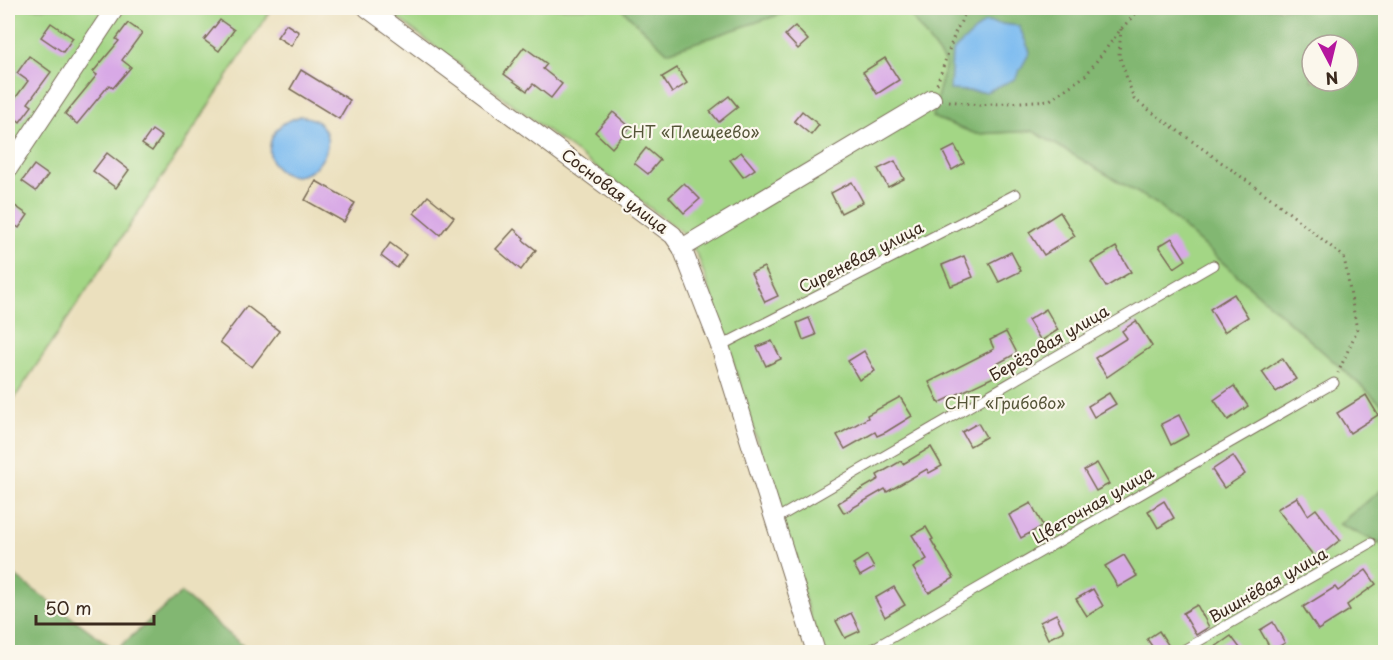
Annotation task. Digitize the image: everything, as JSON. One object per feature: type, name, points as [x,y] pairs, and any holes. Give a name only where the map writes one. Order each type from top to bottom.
[{"type":"street","points":[[8,169],[115,8]]},
{"type":"street","name":"Сосновая улица","points":[[367,8],[674,235],[682,248],[932,99]]},
{"type":"street","points":[[682,248],[720,346],[816,652]]},
{"type":"lane","name":"Сиреневая улица","points":[[720,346],[1016,194]]},
{"type":"lane","name":"Берёзовая улица","points":[[774,520],[1214,265]]},
{"type":"lane","name":"Цветочная улица","points":[[867,652],[1334,383]]},
{"type":"lane","name":"Вишнёвая улица","points":[[1180,652],[1371,543]]},
{"type":"path","points":[[968,8],[955,33],[932,99],[980,105],[1050,99],[1086,75],[1121,29],[1141,8]]},
{"type":"path","points":[[1121,29],[1119,55],[1134,99],[1272,199],[1344,257],[1357,330],[1334,383]]},
{"type":"green space","points":[[8,8],[272,8],[8,408]]},
{"type":"green space","name":"СНТ «Грибово»","points":[[384,8],[621,8],[667,52],[799,8],[905,8],[947,64],[976,134],[1033,131],[1157,204],[1385,407],[1385,487],[1339,524],[1385,546],[1385,652],[821,652],[725,336],[699,259],[686,235]]},
{"type":"green space","points":[[621,8],[799,8],[667,52]]},
{"type":"green space","points":[[905,8],[1385,8],[1385,407],[1157,204],[1033,131],[976,134],[932,117],[946,64]]},
{"type":"green space","points":[[1385,487],[1385,546],[1339,524]]},
{"type":"green space","points":[[8,571],[116,650],[181,593],[250,652],[8,652]]},
{"type":"water","points":[[985,22],[1019,26],[1030,52],[1015,79],[986,92],[950,90],[952,52]]},
{"type":"water","points":[[301,116],[318,122],[325,131],[326,151],[321,161],[313,169],[294,176],[283,173],[277,168],[272,162],[270,148],[278,128]]},
{"type":"building","points":[[220,20],[234,30],[219,51],[204,40]]},
{"type":"building","points":[[51,23],[73,38],[63,52],[41,37]]},
{"type":"building","points":[[128,23],[142,33],[122,60],[131,67],[113,88],[109,85],[77,124],[65,114],[97,75],[93,72],[119,41],[116,39]]},
{"type":"building","points":[[286,24],[299,32],[291,46],[277,37]]},
{"type":"building","points":[[795,26],[808,40],[798,49],[785,35]]},
{"type":"building","points":[[524,47],[547,64],[543,69],[562,84],[551,98],[533,84],[527,91],[504,74]]},
{"type":"building","points":[[29,56],[51,72],[28,103],[32,106],[20,122],[8,112],[8,108],[28,81],[17,73]]},
{"type":"building","points":[[885,58],[899,80],[877,94],[863,72]]},
{"type":"building","points":[[677,68],[687,83],[672,93],[662,77]]},
{"type":"building","points":[[301,70],[350,100],[339,119],[290,89]]},
{"type":"building","points":[[729,96],[738,107],[719,122],[710,111]]},
{"type":"building","points":[[802,111],[819,125],[811,135],[794,121]]},
{"type":"building","points":[[613,112],[630,127],[612,148],[595,132]]},
{"type":"building","points":[[152,130],[162,137],[152,151],[142,144]]},
{"type":"building","points":[[955,146],[964,163],[952,170],[943,152]]},
{"type":"building","points":[[646,148],[660,160],[648,174],[634,163]]},
{"type":"building","points":[[741,152],[755,169],[743,177],[730,160]]},
{"type":"building","points":[[107,153],[129,170],[116,188],[93,171]]},
{"type":"building","points":[[895,161],[904,179],[888,187],[878,169]]},
{"type":"building","points":[[34,165],[48,175],[36,191],[22,181]]},
{"type":"building","points":[[316,181],[355,203],[344,222],[305,200]]},
{"type":"building","points":[[852,182],[863,202],[841,213],[831,193]]},
{"type":"building","points":[[684,183],[700,199],[684,213],[669,197]]},
{"type":"building","points":[[428,196],[454,217],[440,235],[414,213]]},
{"type":"building","points":[[8,201],[28,215],[19,228],[8,220]]},
{"type":"building","points":[[1060,212],[1075,236],[1044,255],[1029,232]]},
{"type":"building","points":[[514,229],[536,250],[521,270],[496,249]]},
{"type":"building","points":[[1172,238],[1186,260],[1174,268],[1159,246]]},
{"type":"building","points":[[390,243],[406,255],[397,268],[381,256]]},
{"type":"building","points":[[1116,247],[1131,272],[1106,287],[1091,262]]},
{"type":"building","points":[[1011,252],[1021,271],[999,282],[989,263]]},
{"type":"building","points":[[964,256],[973,277],[951,286],[942,265]]},
{"type":"building","points":[[764,267],[778,296],[765,302],[751,273]]},
{"type":"building","points":[[1234,294],[1248,317],[1224,332],[1210,309]]},
{"type":"building","points":[[247,306],[279,331],[252,367],[220,342]]},
{"type":"building","points":[[1046,309],[1058,330],[1041,341],[1028,320]]},
{"type":"building","points":[[809,318],[816,335],[803,340],[797,323]]},
{"type":"building","points":[[1136,321],[1152,346],[1107,377],[1095,358],[1127,338],[1122,331]]},
{"type":"building","points":[[1006,332],[1017,353],[995,365],[1000,374],[939,403],[929,382],[994,349],[990,340]]},
{"type":"building","points":[[772,341],[781,359],[766,366],[757,347]]},
{"type":"building","points":[[864,351],[875,371],[859,380],[848,361]]},
{"type":"building","points":[[1282,358],[1296,379],[1276,392],[1262,372]]},
{"type":"building","points":[[1234,386],[1248,406],[1228,420],[1214,400]]},
{"type":"building","points":[[1109,393],[1116,404],[1094,417],[1088,406]]},
{"type":"building","points":[[1366,395],[1378,415],[1350,433],[1337,413]]},
{"type":"building","points":[[900,397],[912,416],[886,432],[877,436],[875,432],[845,449],[837,435]]},
{"type":"building","points":[[1179,415],[1189,435],[1171,445],[1161,424]]},
{"type":"building","points":[[978,423],[986,437],[970,446],[962,432]]},
{"type":"building","points":[[931,447],[942,466],[929,473],[927,469],[887,492],[885,489],[844,513],[838,503],[879,479],[877,475],[901,461],[903,464]]},
{"type":"building","points":[[1233,456],[1245,474],[1224,488],[1212,470]]},
{"type":"building","points":[[1097,463],[1109,484],[1096,491],[1084,470]]},
{"type":"building","points":[[1297,497],[1308,515],[1316,509],[1340,540],[1316,559],[1277,509]]},
{"type":"building","points":[[1164,501],[1174,518],[1158,528],[1148,511]]},
{"type":"building","points":[[1031,503],[1043,526],[1021,538],[1009,515]]},
{"type":"building","points":[[926,527],[933,539],[931,540],[954,578],[929,593],[913,568],[927,559],[912,535]]},
{"type":"building","points":[[867,555],[874,568],[860,576],[853,564]]},
{"type":"building","points":[[1124,555],[1137,576],[1118,587],[1105,566]]},
{"type":"building","points":[[1366,570],[1376,584],[1347,605],[1350,610],[1318,630],[1303,607],[1335,587],[1338,591]]},
{"type":"building","points":[[894,587],[905,605],[885,617],[875,598]]},
{"type":"building","points":[[1093,589],[1103,606],[1087,616],[1076,599]]},
{"type":"building","points":[[1197,605],[1209,627],[1196,635],[1183,613]]},
{"type":"building","points":[[851,613],[860,631],[845,638],[836,621]]},
{"type":"building","points":[[1056,614],[1064,631],[1048,639],[1040,622]]},
{"type":"building","points":[[1273,622],[1285,643],[1272,651],[1260,630]]},
{"type":"building","points":[[1159,631],[1173,652],[1156,652],[1147,639]]},
{"type":"building","points":[[1231,636],[1240,648],[1233,652],[1208,652]]},
{"type":"park label","name":"СНТ «Плещеево»","points":[[690,132]]}]
